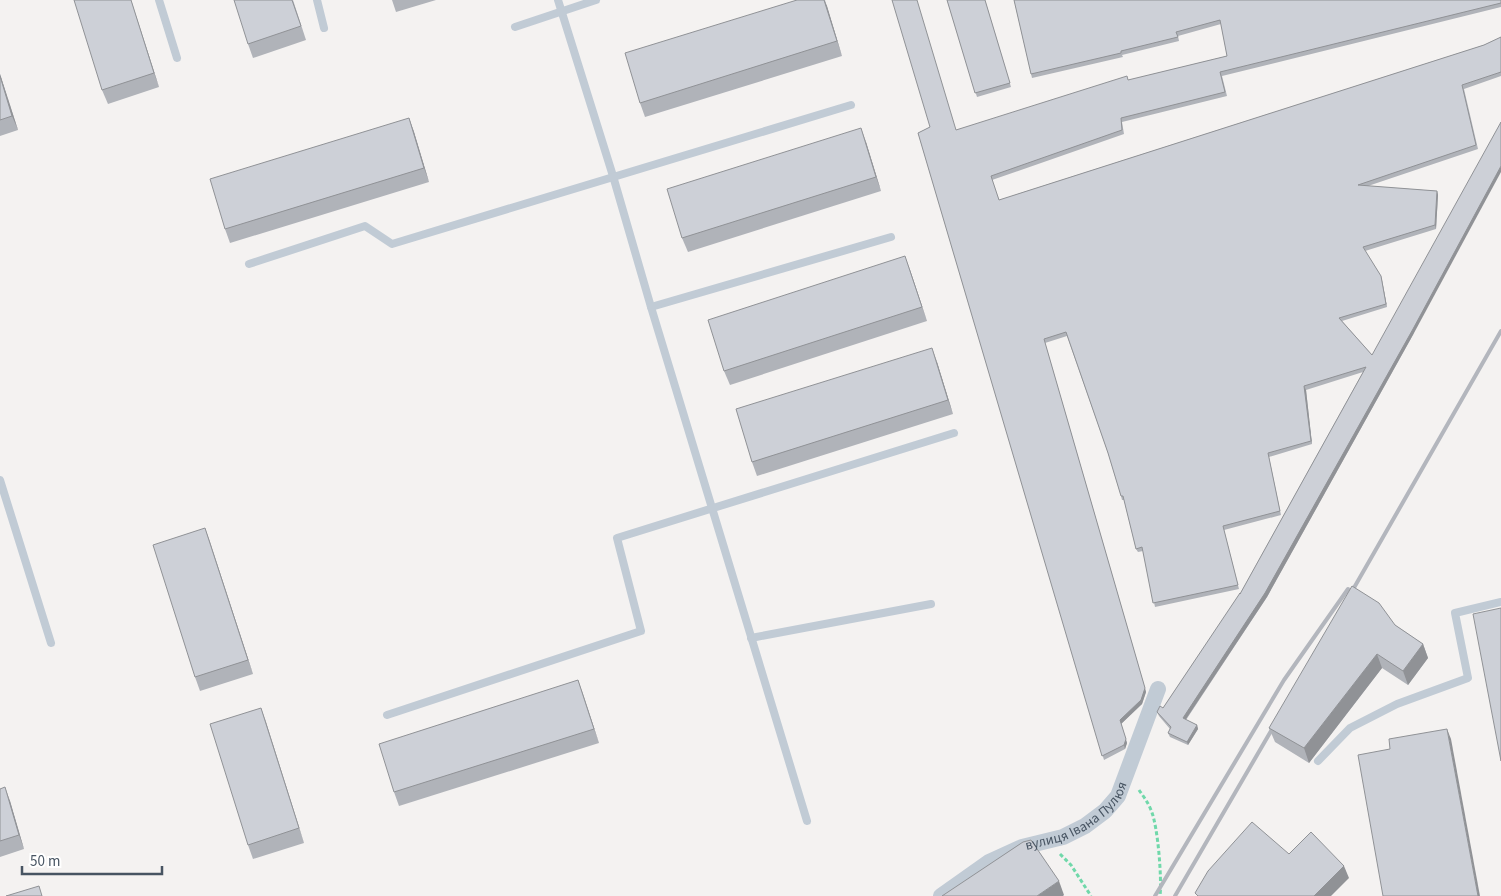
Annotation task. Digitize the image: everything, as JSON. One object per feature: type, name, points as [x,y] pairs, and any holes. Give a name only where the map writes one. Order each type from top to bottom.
[{"type":"street","name":"вулиця Івана Пулюя","points":[[941,896],[989,862],[1022,847],[1063,837],[1086,826],[1105,811],[1118,796],[1158,689]]},
{"type":"lane","points":[[159,0],[177,58]]},
{"type":"lane","points":[[316,0],[324,28]]},
{"type":"lane","points":[[558,0],[613,176],[807,821]]},
{"type":"lane","points":[[514,27],[596,0]]},
{"type":"lane","points":[[249,264],[365,226],[392,244],[851,105]]},
{"type":"lane","points":[[651,307],[891,237]]},
{"type":"lane","points":[[387,716],[641,631],[617,538],[954,433]]},
{"type":"lane","points":[[0,480],[52,643]]},
{"type":"lane","points":[[1318,761],[1350,728],[1397,704],[1468,678],[1455,613],[1501,602]]},
{"type":"lane","points":[[751,638],[931,604]]},
{"type":"path","points":[[1126,773],[1145,798],[1152,811],[1156,832],[1161,886],[1160,896]]},
{"type":"path","points":[[1037,843],[1058,852],[1071,865],[1091,896]]},
{"type":"building","points":[[74,0],[131,0],[154,73],[102,90]]},
{"type":"building","points":[[234,0],[292,0],[301,26],[248,44]]},
{"type":"building","points":[[797,0],[824,0],[837,41],[640,103],[625,53]]},
{"type":"building","points":[[892,0],[917,0],[956,130],[1127,76],[1128,80],[1227,56],[1220,20],[1176,32],[1178,37],[1121,51],[1121,53],[1031,74],[1014,0],[1501,0],[1501,3],[1220,72],[1225,92],[1121,118],[1122,130],[991,176],[999,200],[1484,45],[1501,37],[1501,72],[1462,85],[1476,145],[1358,185],[1437,191],[1435,225],[1363,247],[1381,276],[1386,304],[1339,318],[1372,355],[1501,122],[1501,166],[1413,329],[1265,593],[1183,718],[1197,725],[1187,742],[1168,733],[1171,727],[1157,712],[1160,706],[1163,708],[1240,594],[1366,367],[1304,386],[1311,441],[1268,453],[1280,511],[1223,526],[1238,585],[1153,603],[1142,547],[1136,549],[1123,496],[1121,496],[1066,332],[1044,339],[1145,688],[1141,700],[1120,720],[1126,739],[1124,745],[1102,756],[918,133],[930,127]]},
{"type":"building","points":[[947,0],[985,0],[1010,83],[975,93]]},
{"type":"building","points":[[0,76],[12,116],[0,120]]},
{"type":"building","points":[[409,118],[424,168],[225,229],[210,179]]},
{"type":"building","points":[[861,128],[876,177],[682,238],[667,189]]},
{"type":"building","points":[[905,256],[922,307],[724,371],[708,320]]},
{"type":"building","points":[[932,348],[948,400],[752,462],[736,409]]},
{"type":"building","points":[[205,528],[248,660],[195,677],[153,545]]},
{"type":"building","points":[[1352,586],[1379,603],[1395,625],[1423,644],[1403,671],[1377,654],[1304,748],[1269,728]]},
{"type":"building","points":[[1501,608],[1501,761],[1473,614]]},
{"type":"building","points":[[578,680],[594,729],[394,792],[379,744]]},
{"type":"building","points":[[261,708],[299,828],[248,845],[210,724]]},
{"type":"building","points":[[1447,729],[1478,896],[1383,896],[1358,755],[1390,749],[1389,739]]},
{"type":"building","points":[[5,787],[19,835],[0,841],[0,789]]},
{"type":"building","points":[[1252,822],[1289,854],[1311,832],[1344,866],[1314,896],[1198,896],[1195,893],[1208,871]]},
{"type":"building","points":[[1031,840],[1059,881],[1037,896],[942,896],[1023,842]]},
{"type":"building","points":[[39,886],[42,896],[6,896]]},
{"type":"railway","points":[[1347,600],[1501,331]]},
{"type":"railway","points":[[1155,896],[1284,680],[1348,589]]},
{"type":"railway","points":[[1175,896],[1278,719]]}]
